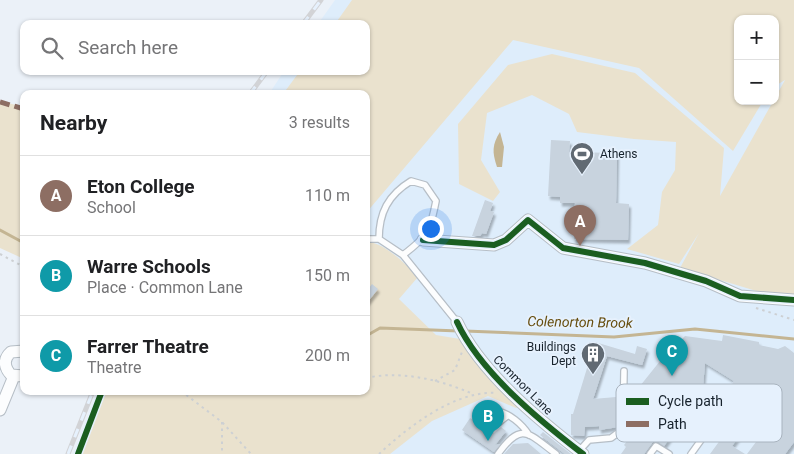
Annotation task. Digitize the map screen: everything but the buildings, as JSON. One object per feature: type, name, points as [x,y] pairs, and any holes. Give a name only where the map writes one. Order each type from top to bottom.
[{"type":"street","points":[[423,240],[494,245],[506,240],[528,220],[563,248],[645,263],[706,281],[740,296],[794,300]]},
{"type":"street","name":"Common Lane","points":[[457,322],[466,342],[514,396],[582,453]]},
{"type":"street","points":[[0,410],[19,376],[6,368],[3,357],[12,352],[20,351]]},
{"type":"lane","points":[[379,239],[379,225],[383,207],[398,189],[411,181],[425,185],[436,201],[432,226],[423,240],[403,255]]},
{"type":"lane","points":[[370,239],[379,239],[403,255],[457,322]]},
{"type":"lane","points":[[624,371],[624,384]]},
{"type":"lane","points":[[507,416],[524,426],[529,434],[556,454]]},
{"type":"lane","points":[[498,454],[510,437],[522,433],[529,434]]},
{"type":"lane","points":[[582,453],[586,442],[612,438],[616,435]]},
{"type":"lane","points":[[690,454],[699,442]]},
{"type":"lane","points":[[650,454],[656,446],[669,454]]},
{"type":"path","points":[[0,254],[20,265]]},
{"type":"path","points":[[435,381],[455,370],[466,342]]},
{"type":"path","points":[[370,377],[384,374],[435,381],[446,383],[474,394]]},
{"type":"path","points":[[379,454],[402,433],[431,414],[474,394],[495,392],[514,396]]},
{"type":"path","points":[[186,395],[222,422],[251,454]]},
{"type":"path","points":[[222,422],[222,454]]},
{"type":"shaded area","points":[[335,0],[794,0],[794,454],[79,454],[105,395],[370,395],[370,90],[272,90],[281,75],[370,75],[370,20],[321,20]]},
{"type":"shaded area","points":[[352,0],[794,0],[794,296],[763,293],[680,268],[699,233],[679,264],[627,249],[658,225],[662,192],[675,170],[676,142],[577,132],[569,114],[532,95],[487,113],[481,160],[500,192],[493,201],[459,184],[458,124],[508,65],[552,54],[635,73],[724,148],[720,196],[771,105],[779,105],[779,91],[785,80],[779,84],[779,15],[734,15],[734,105],[761,105],[733,151],[639,68],[513,40],[370,208],[370,90],[286,90],[297,75],[370,75],[370,20],[338,20]]},
{"type":"shaded area","points":[[0,101],[20,106],[20,257],[0,248]]},
{"type":"shaded area","points":[[500,132],[504,147],[502,167],[497,167],[494,149],[495,141]]},
{"type":"shaded area","points":[[370,242],[388,250],[418,277],[399,299],[436,335],[460,339],[520,406],[516,408],[488,396],[432,421],[390,454],[79,454],[105,395],[370,395]]},
{"type":"waterway","points":[[0,230],[20,241]]},
{"type":"waterway","name":"Colenorton Brook","points":[[370,334],[380,328],[459,331]]},
{"type":"waterway","name":"Colenorton Brook","points":[[465,331],[614,337],[695,329],[794,339]]},
{"type":"railway","points":[[306,20],[321,0]]},
{"type":"railway","points":[[253,90],[264,75]]},
{"type":"railway","points":[[68,454],[91,395]]},
{"type":"marked path","points":[[0,102],[20,108]]},
{"type":"cycle path","points":[[423,240],[494,245],[506,240],[528,220],[563,248],[645,263],[706,281],[740,296],[794,300]]},
{"type":"cycle path","points":[[457,322],[467,341],[480,359],[512,394],[583,454]]},
{"type":"cycle path","points":[[78,454],[100,395]]},
{"type":"place","name":"Athens","points":[[582,175]]},
{"type":"place","name":"Eton College","points":[[580,246]]},
{"type":"place","name":"Buildings Dept","points":[[593,375]]},
{"type":"place","name":"Farrer Theatre","points":[[672,376]]},
{"type":"place","name":"Warre Schools","points":[[488,441]]}]
